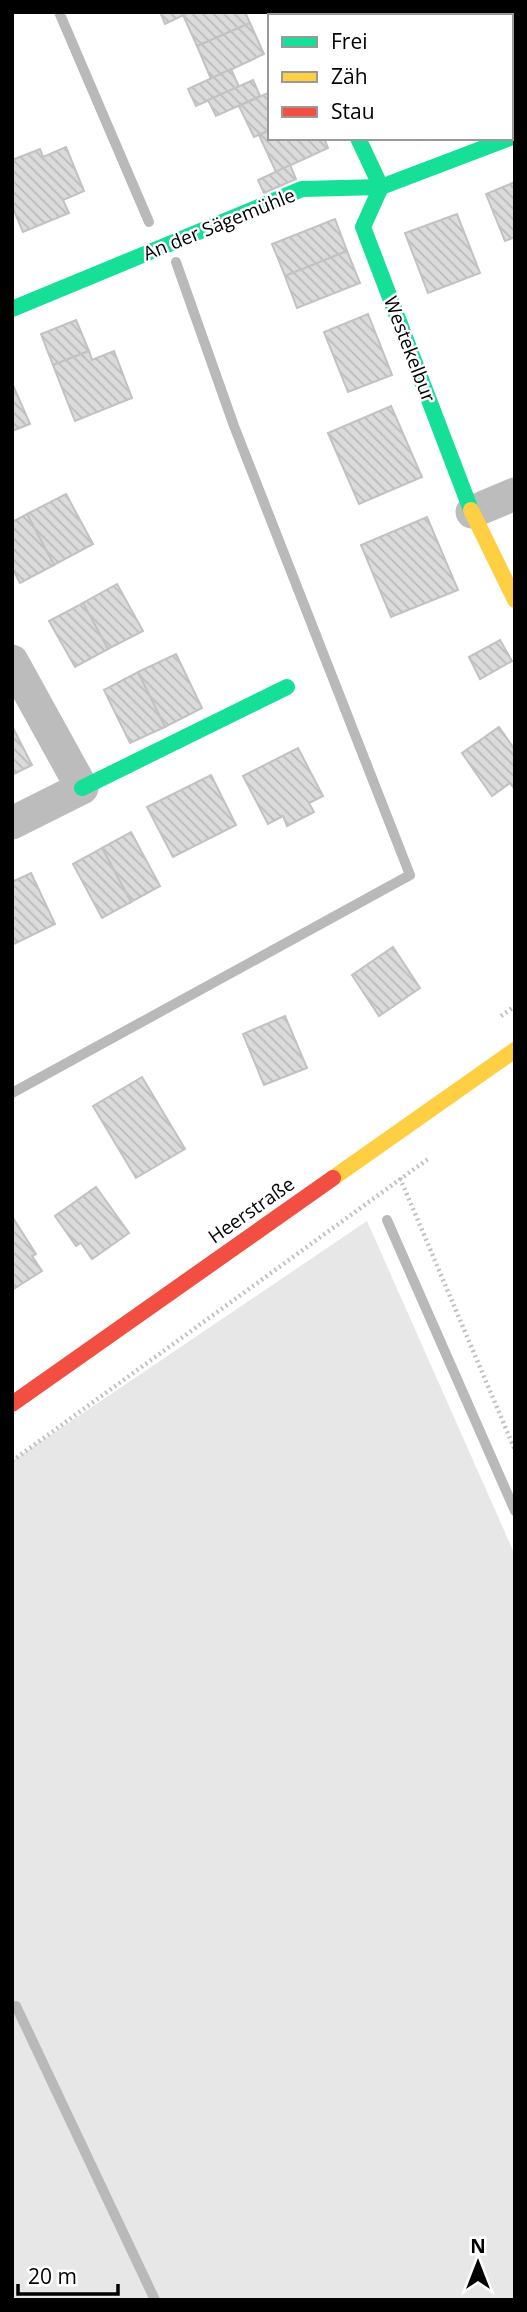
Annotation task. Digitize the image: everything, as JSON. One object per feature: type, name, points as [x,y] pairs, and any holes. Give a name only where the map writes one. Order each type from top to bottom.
[{"type":"street","points":[[359,140],[381,187]]},
{"type":"street","name":"An der Sägemühle","points":[[12,309],[302,189],[381,187],[507,140]]},
{"type":"street","name":"Westekelbur","points":[[381,187],[363,227],[472,512],[515,600]]},
{"type":"street","points":[[472,512],[515,494]]},
{"type":"street","points":[[12,660],[82,788]]},
{"type":"street","points":[[12,823],[288,687]]},
{"type":"street","name":"Heerstraße","points":[[12,1404],[515,1050]]},
{"type":"path","points":[[384,1142],[515,1450]]},
{"type":"path","points":[[12,1461],[432,1156]]},
{"type":"shaded area","points":[[367,1221],[515,1555],[515,2300],[12,2300],[12,1461]]},
{"type":"building","points":[[160,12],[190,12],[165,24]]},
{"type":"building","points":[[190,12],[245,12],[250,23],[197,46],[183,15]]},
{"type":"building","points":[[515,18],[513,56],[513,19]]},
{"type":"building","points":[[250,23],[264,54],[211,79],[197,46]]},
{"type":"building","points":[[513,56],[515,56],[513,94]]},
{"type":"building","points":[[231,69],[239,87],[196,106],[188,89]]},
{"type":"building","points":[[253,80],[260,96],[216,116],[208,100]]},
{"type":"building","points":[[268,93],[268,131],[254,137],[239,106]]},
{"type":"building","points":[[268,131],[268,140],[325,140],[328,148],[276,172],[259,135]]},
{"type":"building","points":[[66,147],[84,191],[63,200],[69,213],[23,232],[12,206],[12,160],[40,149],[43,157]]},
{"type":"building","points":[[290,165],[296,179],[264,193],[258,180]]},
{"type":"building","points":[[515,182],[515,237],[505,241],[486,194]]},
{"type":"building","points":[[457,214],[480,273],[428,293],[405,233]]},
{"type":"building","points":[[335,219],[347,251],[285,276],[272,244]]},
{"type":"building","points":[[347,251],[360,283],[297,308],[285,276]]},
{"type":"building","points":[[368,314],[392,375],[348,392],[324,332]]},
{"type":"building","points":[[76,320],[89,351],[53,365],[41,334]]},
{"type":"building","points":[[89,351],[92,360],[114,351],[132,398],[75,421],[53,365]]},
{"type":"building","points":[[12,383],[30,424],[12,431]]},
{"type":"building","points":[[391,406],[422,477],[359,504],[328,433]]},
{"type":"building","points":[[66,494],[93,544],[54,565],[27,514]]},
{"type":"building","points":[[27,514],[54,565],[20,583],[12,568],[12,522]]},
{"type":"building","points":[[427,517],[458,590],[391,617],[361,545]]},
{"type":"building","points":[[117,584],[143,631],[108,649],[83,603]]},
{"type":"building","points":[[83,603],[108,649],[75,667],[49,621]]},
{"type":"building","points":[[500,640],[512,661],[480,679],[469,657]]},
{"type":"building","points":[[176,654],[202,708],[165,727],[138,672]]},
{"type":"building","points":[[138,672],[165,727],[130,743],[104,690]]},
{"type":"building","points":[[12,726],[32,765],[12,775]]},
{"type":"building","points":[[499,727],[515,750],[515,790],[510,783],[492,796],[462,753]]},
{"type":"building","points":[[298,748],[323,796],[309,803],[314,812],[287,826],[283,816],[268,824],[243,776]]},
{"type":"building","points":[[211,775],[236,825],[173,857],[147,807]]},
{"type":"building","points":[[131,832],[160,886],[131,902],[102,848]]},
{"type":"building","points":[[102,848],[131,902],[102,918],[73,864]]},
{"type":"building","points":[[31,873],[55,924],[12,945],[12,882]]},
{"type":"building","points":[[393,947],[420,988],[379,1016],[352,975]]},
{"type":"building","points":[[285,1016],[307,1068],[264,1085],[243,1034]]},
{"type":"building","points":[[142,1077],[185,1149],[136,1178],[93,1106]]},
{"type":"building","points":[[96,1187],[129,1233],[92,1259],[81,1243],[76,1246],[55,1216]]},
{"type":"building","points":[[13,1218],[36,1254],[32,1256],[42,1271],[12,1290]]},
{"type":"waterway","points":[[59,12],[149,222]]},
{"type":"waterway","points":[[12,1093],[410,875],[234,426],[176,262]]},
{"type":"waterway","points":[[387,1220],[515,1511]]},
{"type":"waterway","points":[[16,2006],[155,2300]]},
{"type":"traffic: fast","points":[[359,140],[381,187],[363,227],[471,510]]},
{"type":"traffic: fast","points":[[12,309],[302,189],[381,187],[505,140]]},
{"type":"traffic: fast","points":[[82,788],[287,687]]},
{"type":"traffic: slow","points":[[471,510],[515,600]]},
{"type":"traffic: slow","points":[[333,1178],[515,1050]]},
{"type":"traffic: jam","points":[[12,1404],[333,1178]]}]
